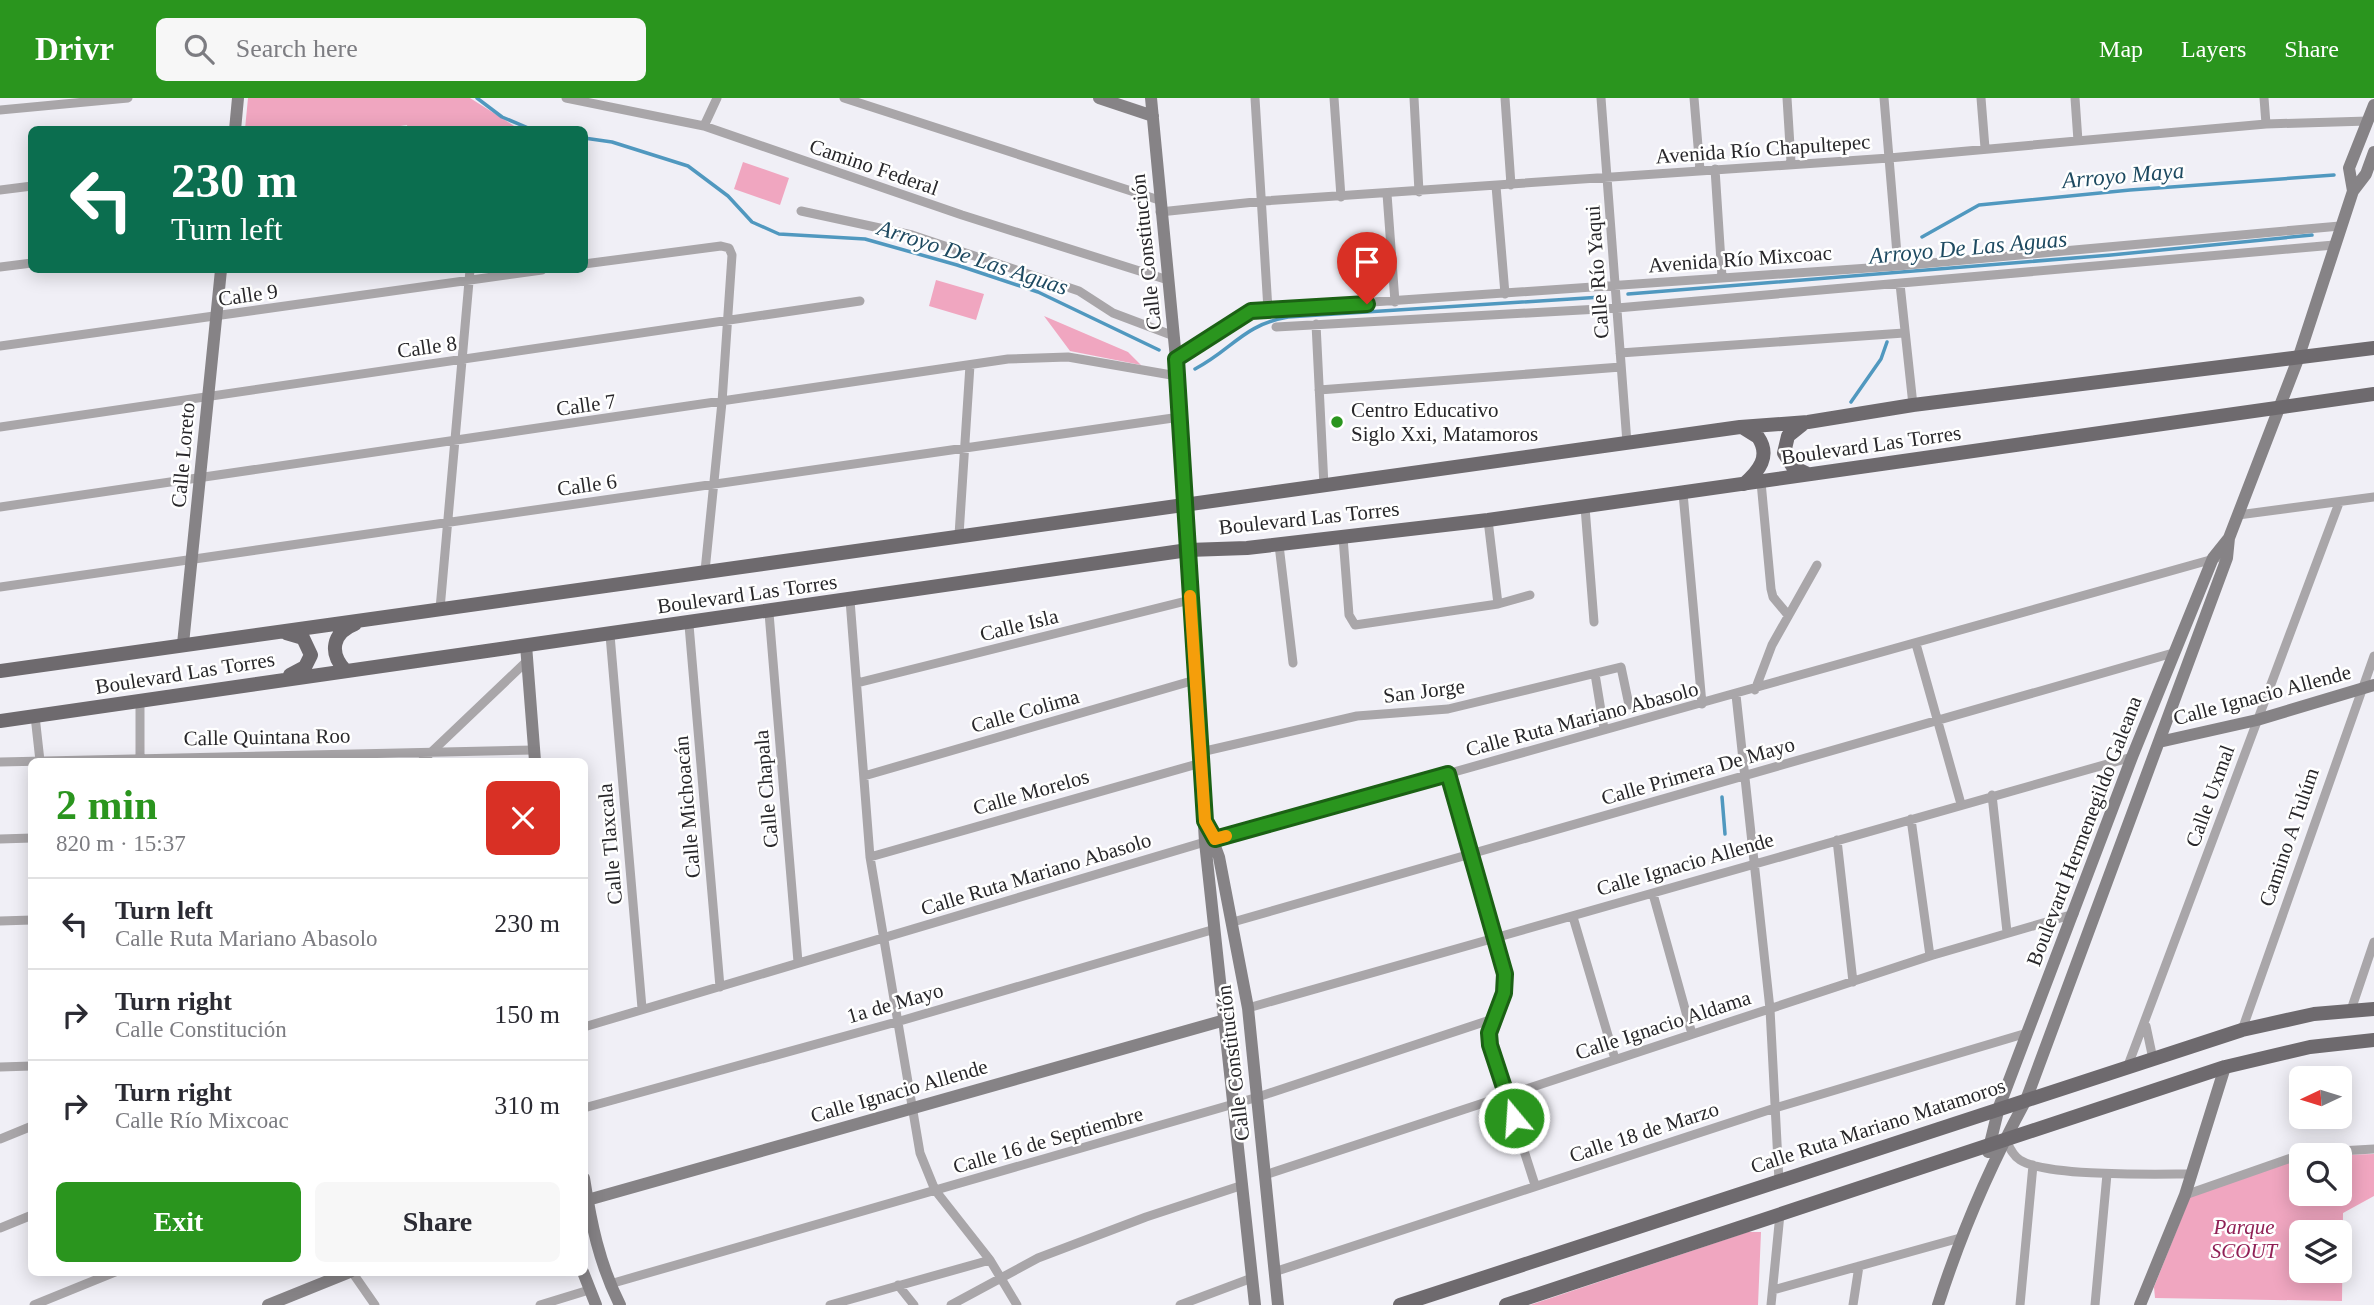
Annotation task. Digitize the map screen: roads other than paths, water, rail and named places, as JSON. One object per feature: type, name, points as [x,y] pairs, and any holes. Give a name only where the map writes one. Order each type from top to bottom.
[{"type":"main road","points":[[235,126],[238,98]]},
{"type":"main road","points":[[1099,98],[1153,116]]},
{"type":"main road","name":"Calle Constitución","points":[[1152,98],[1176,359],[1205,821],[1233,922],[1248,1008],[1278,1305]]},
{"type":"main road","name":"Boulevard Hermenegildo Galeana","points":[[2353,191],[2349,168],[2374,105]]},
{"type":"main road","name":"Boulevard Hermenegildo Galeana","points":[[1938,1305],[1960,1238],[2005,1138],[2026,1100],[2227,558],[2229,538],[2298,359],[2340,226],[2353,191],[2366,174],[2374,152]]},
{"type":"main road","name":"Calle Loreto","points":[[183,644],[221,273]]},
{"type":"main road","name":"Boulevard Las Torres","points":[[0,671],[1740,427],[1808,422],[1913,405],[2374,348]]},
{"type":"main road","name":"Boulevard Las Torres","points":[[0,721],[345,670],[689,625],[1188,551],[1279,545],[1488,520],[2374,394]]},
{"type":"main road","points":[[1808,422],[1795,428],[1788,436],[1784,453],[1793,467],[1810,475]]},
{"type":"main road","points":[[1740,427],[1758,437],[1764,455],[1760,467],[1744,484]]},
{"type":"main road","name":"Boulevard Hermenegildo Galeana","points":[[1988,1143],[1999,1107],[2173,653],[2213,558],[2229,538]]},
{"type":"main road","points":[[345,670],[334,654],[336,639],[345,628],[370,619]]},
{"type":"main road","points":[[275,632],[303,638],[311,654],[304,667],[279,680]]},
{"type":"main road","points":[[526,645],[535,756]]},
{"type":"main road","name":"Calle Ignacio Allende","points":[[2160,742],[2256,720],[2368,687]]},
{"type":"main road","name":"Calle Constitución","points":[[1210,841],[1215,929],[1255,1305]]},
{"type":"main road","name":"Calle Ruta Mariano Matamoros","points":[[1399,1305],[1999,1107],[2242,1030],[2279,1020],[2374,1009]]},
{"type":"main road","name":"Calle Ignacio Allende","points":[[588,1200],[1225,1020]]},
{"type":"main road","points":[[1506,1305],[1988,1143],[2225,1067],[2310,1047],[2374,1040]]},
{"type":"main road","points":[[2140,1305],[2185,1195],[2225,1067]]},
{"type":"main road","points":[[1988,1143],[1990,1170]]},
{"type":"main road","points":[[588,1211],[592,1232],[620,1305]]},
{"type":"main road","points":[[273,1304],[341,1276]]},
{"type":"main road","points":[[584,1276],[596,1305]]},
{"type":"street","points":[[0,110],[128,98]]},
{"type":"street","name":"Camino Federal","points":[[566,98],[704,126],[962,215],[1168,279]]},
{"type":"street","points":[[704,126],[717,98]]},
{"type":"street","points":[[844,98],[1160,206]]},
{"type":"street","points":[[1255,98],[1264,201],[1268,310]]},
{"type":"street","points":[[1334,98],[1341,197]]},
{"type":"street","points":[[1414,98],[1419,192]]},
{"type":"street","points":[[1505,98],[1511,185]]},
{"type":"street","name":"Calle Río Yaqui","points":[[1601,98],[1627,443]]},
{"type":"street","points":[[1694,98],[1700,170]]},
{"type":"street","points":[[1787,98],[1791,162]]},
{"type":"street","points":[[1884,98],[1898,266]]},
{"type":"street","points":[[1981,98],[1985,148]]},
{"type":"street","points":[[2075,98],[2078,141]]},
{"type":"street","points":[[2264,98],[2266,124]]},
{"type":"street","name":"Avenida Río Chapultepec","points":[[1160,206],[1419,192],[1791,162],[1889,158],[2266,124],[2368,121]]},
{"type":"street","points":[[1715,169],[1722,277]]},
{"type":"street","points":[[1496,186],[1505,294]]},
{"type":"street","points":[[0,190],[28,187]]},
{"type":"street","points":[[1387,194],[1395,302]]},
{"type":"street","points":[[801,211],[912,234],[1079,292],[1113,313],[1174,337]]},
{"type":"street","name":"Avenida Río Mixcoac","points":[[1176,359],[1247,313],[1268,310],[1898,266],[2340,226]]},
{"type":"street","name":"Avenida Río Mixcoac","points":[[1276,327],[1617,308],[2334,245]]},
{"type":"street","points":[[588,263],[713,247],[729,248],[732,255],[722,402],[705,571]]},
{"type":"street","points":[[0,267],[28,264]]},
{"type":"street","name":"Calle 9","points":[[0,346],[216,317],[488,273]]},
{"type":"street","points":[[440,609],[470,274]]},
{"type":"street","points":[[1900,284],[1913,405]]},
{"type":"street","name":"Calle 8","points":[[0,427],[860,302]]},
{"type":"street","points":[[1315,324],[1324,486]]},
{"type":"street","points":[[1620,353],[1904,333]]},
{"type":"street","name":"Calle 7","points":[[0,507],[1026,358],[1068,356],[1177,376]]},
{"type":"street","points":[[959,535],[970,365]]},
{"type":"street","points":[[1319,390],[1621,366]]},
{"type":"street","name":"Calle 6","points":[[0,587],[1180,417]]},
{"type":"street","points":[[1761,482],[1771,589],[1773,597],[1788,615]]},
{"type":"street","points":[[1683,493],[1702,704]]},
{"type":"street","points":[[2238,515],[2374,497]]},
{"type":"street","name":"Calle Uxmal","points":[[2127,1068],[2339,503]]},
{"type":"street","points":[[1585,507],[1594,622]]},
{"type":"street","points":[[1488,520],[1498,604]]},
{"type":"street","points":[[1343,537],[1349,615],[1352,623],[1359,625],[1498,604],[1530,595]]},
{"type":"street","points":[[1279,545],[1293,663]]},
{"type":"street","name":"Calle Ruta Mariano Abasolo","points":[[588,1026],[1210,841],[1604,729],[1755,690],[2213,558],[2227,558]]},
{"type":"street","points":[[1755,690],[1772,645],[1817,565]]},
{"type":"street","points":[[850,600],[870,857],[900,1021],[920,1153],[935,1190],[990,1260],[1017,1305]]},
{"type":"street","name":"Calle Isla","points":[[857,683],[1190,600]]},
{"type":"street","name":"Calle Chapala","points":[[769,613],[798,962]]},
{"type":"street","name":"Calle Michoacán","points":[[689,625],[720,986]]},
{"type":"street","name":"Calle Tlaxcala","points":[[610,635],[642,1008]]},
{"type":"street","points":[[1916,644],[1961,804]]},
{"type":"street","name":"Calle Primera De Mayo","points":[[1233,922],[2173,653]]},
{"type":"street","name":"Camino A Tulúm","points":[[2242,1030],[2368,687],[2374,656]]},
{"type":"street","points":[[426,758],[527,661]]},
{"type":"street","name":"San Jorge","points":[[1201,757],[1357,716],[1448,709],[1621,667],[1629,705]]},
{"type":"street","points":[[1595,674],[1604,729]]},
{"type":"street","name":"Calle Colima","points":[[864,776],[1195,680]]},
{"type":"street","points":[[1736,695],[1770,1009],[1780,1181]]},
{"type":"street","points":[[140,702],[140,758]]},
{"type":"street","points":[[34,716],[40,758]]},
{"type":"street","name":"Calle Quintana Roo","points":[[173,758],[436,750],[535,756]]},
{"type":"street","name":"Calle Morelos","points":[[870,857],[1201,757]]},
{"type":"street","name":"Calle Ignacio Allende","points":[[1248,1008],[1496,935],[1653,894],[1836,839],[2132,757]]},
{"type":"street","name":"Calle Quintana Roo","points":[[0,762],[28,761]]},
{"type":"street","points":[[1448,774],[1505,974],[1504,993],[1489,1033],[1490,1045],[1535,1185]]},
{"type":"street","points":[[1992,795],[2007,932]]},
{"type":"street","points":[[1911,819],[1930,956]]},
{"type":"street","points":[[0,839],[28,838]]},
{"type":"street","points":[[1836,839],[1853,982]]},
{"type":"street","points":[[1653,894],[1692,1034]]},
{"type":"street","name":"Calle Ignacio Aldama","points":[[1265,1175],[1930,956],[2074,914]]},
{"type":"street","points":[[1573,916],[1615,1059]]},
{"type":"street","points":[[0,921],[28,920]]},
{"type":"street","name":"1a de Mayo","points":[[588,1107],[900,1021],[1215,929]]},
{"type":"street","points":[[2351,1010],[2374,942]]},
{"type":"street","name":"Calle 16 de Septiembre","points":[[610,1284],[1258,1097],[1493,1019]]},
{"type":"street","points":[[2145,1024],[2152,1059]]},
{"type":"street","name":"Calle 18 de Marzo","points":[[1274,1272],[1775,1108],[2027,1033]]},
{"type":"street","points":[[0,1067],[28,1066]]},
{"type":"street","points":[[0,1139],[28,1128]]},
{"type":"street","points":[[2005,1138],[2017,1158],[2033,1165],[2107,1174],[2191,1174]]},
{"type":"street","points":[[2185,1195],[2305,1153],[2374,1149]]},
{"type":"street","points":[[2020,1305],[2033,1165]]},
{"type":"street","points":[[2095,1305],[2107,1174]]},
{"type":"street","points":[[951,1305],[1038,1258],[1146,1217],[1243,1185]]},
{"type":"street","points":[[1771,1305],[1780,1214]]},
{"type":"street","points":[[0,1228],[28,1217]]},
{"type":"street","points":[[1773,1290],[1960,1238]]},
{"type":"street","points":[[830,1305],[990,1260]]},
{"type":"street","points":[[1853,1305],[1859,1266]]},
{"type":"street","points":[[34,1305],[105,1276]]},
{"type":"street","points":[[354,1276],[375,1305]]},
{"type":"street","points":[[1180,1305],[1252,1278]]},
{"type":"street","points":[[898,1285],[914,1305]]},
{"type":"street","points":[[540,1305],[589,1290]]},
{"type":"waterway","name":"Arroyo De Las Aguas","points":[[477,98],[502,117],[523,126]]},
{"type":"waterway","name":"Arroyo De Las Aguas","points":[[588,139],[612,142],[688,166],[728,196],[752,222],[779,234],[865,239],[957,265],[1038,292],[1159,350]]},
{"type":"waterway","name":"Arroyo Maya","points":[[1922,237],[1979,205],[2130,190],[2334,175]]},
{"type":"waterway","name":"Arroyo De Las Aguas","points":[[1628,294],[2111,255],[2312,235]]},
{"type":"waterway","name":"Arroyo De Las Aguas","points":[[1195,369],[1249,332],[1288,317],[1602,297]]},
{"type":"waterway","name":"Arroyo Maya","points":[[1851,402],[1881,359],[1887,342]]},
{"type":"waterway","name":"Arroyo Maya","points":[[1722,797],[1725,834]]},
{"type":"place","name":"Centro Educativo Siglo Xxi, Matamoros","points":[[1337,422]]},
{"type":"park label","name":"Parque SCOUT","points":[[2244,1239]]}]
